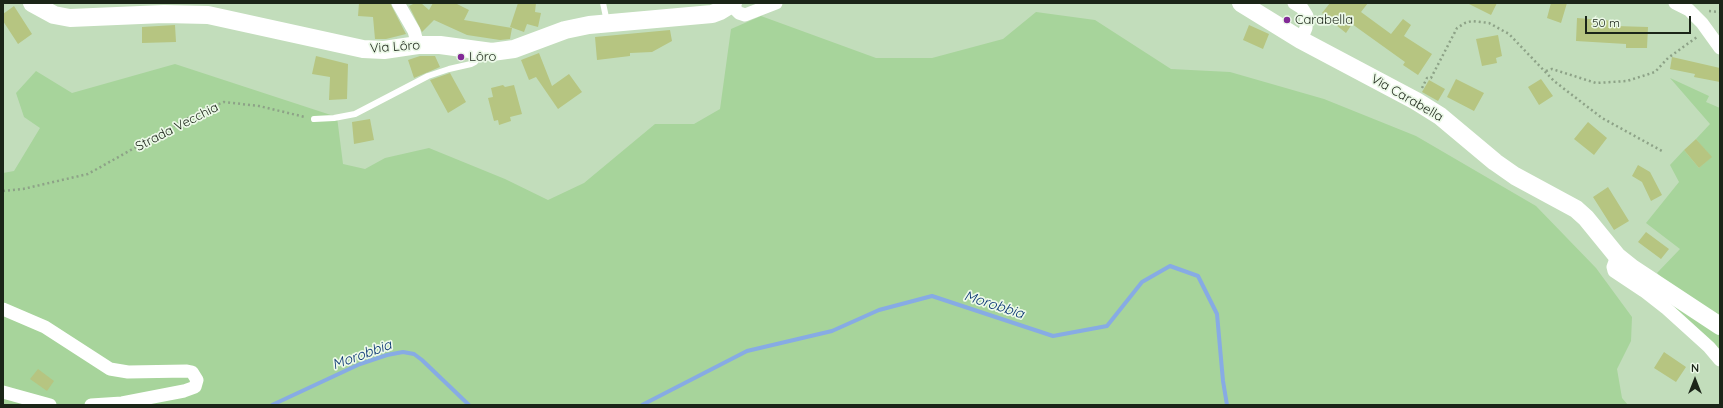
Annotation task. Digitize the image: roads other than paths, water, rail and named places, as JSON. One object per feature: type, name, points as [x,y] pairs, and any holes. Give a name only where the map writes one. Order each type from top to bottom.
[{"type":"street","name":"Via Lôro","points":[[32,3],[54,15],[70,18],[164,14],[208,15],[364,49],[384,50],[418,45],[440,45],[484,51],[506,51],[565,30],[607,22],[712,14],[732,4]]},
{"type":"street","points":[[398,3],[414,31],[418,45]]},
{"type":"street","points":[[732,4],[739,13],[745,15],[776,3]]},
{"type":"street","name":"Via Carabella","points":[[1241,3],[1301,40],[1416,101],[1451,124],[1515,176],[1565,203],[1586,218],[1617,256],[1632,268],[1720,326]]},
{"type":"street","points":[[1294,3],[1302,8],[1307,16],[1306,28],[1301,40]]},
{"type":"street","points":[[1675,3],[1688,10],[1702,23],[1720,48]]},
{"type":"street","points":[[1617,256],[1613,266],[1614,271],[1644,291],[1667,309],[1720,360]]},
{"type":"street","points":[[3,309],[44,327],[110,369],[128,372],[187,371],[192,372],[197,380],[195,387],[184,391],[122,403],[91,405]]},
{"type":"street","points":[[3,392],[50,405]]},
{"type":"lane","points":[[604,3],[607,22]]},
{"type":"lane","points":[[314,119],[355,114],[440,71],[475,62],[484,51]]},
{"type":"waterway","name":"Morobbia","points":[[642,405],[747,351],[832,331],[879,310],[932,296],[1053,336],[1107,326],[1142,282],[1170,266],[1198,276],[1217,314],[1223,381],[1227,405]]},
{"type":"waterway","name":"Morobbia","points":[[272,405],[360,364],[387,355],[403,352],[414,354],[422,360],[469,405]]},
{"type":"place","name":"Carabella","points":[[1287,20]]},
{"type":"place","name":"Lôro","points":[[461,57]]}]
